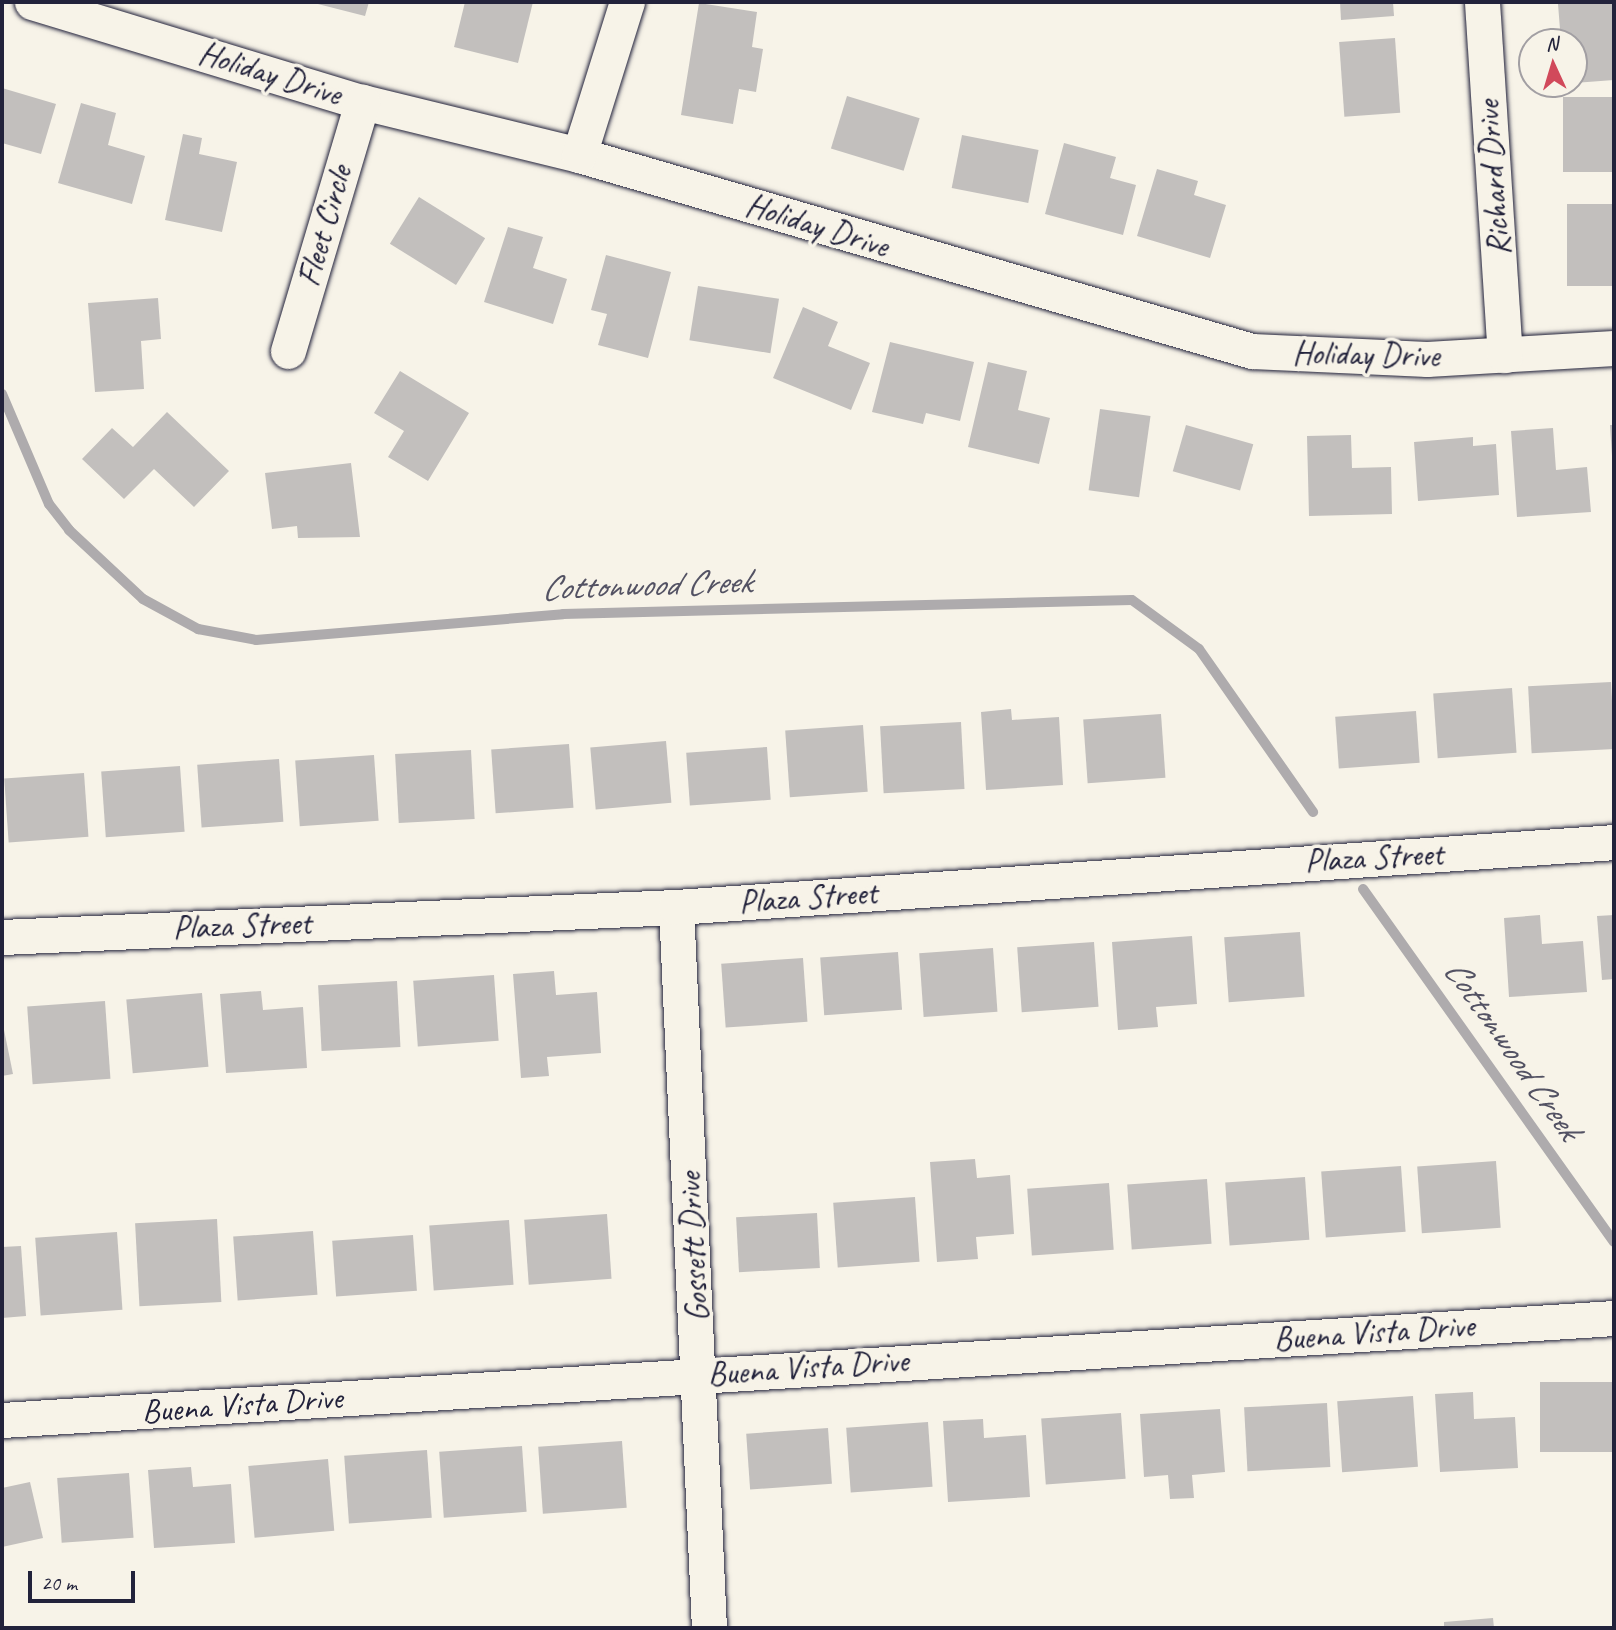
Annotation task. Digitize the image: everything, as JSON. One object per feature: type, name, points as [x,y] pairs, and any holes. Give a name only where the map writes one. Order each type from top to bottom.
[{"type":"street","name":"Holiday Drive","points":[[32,2],[362,102],[579,155],[1252,351],[1346,358],[1505,355],[1614,348]]},
{"type":"street","points":[[579,155],[627,2]]},
{"type":"street","name":"Richard Drive","points":[[1482,2],[1505,355]]},
{"type":"street","name":"Fleet Circle","points":[[288,351],[362,102]]},
{"type":"street","name":"Plaza Street","points":[[2,937],[676,907],[1614,842]]},
{"type":"street","name":"Gossett Drive","points":[[676,907],[701,1375],[709,1628]]},
{"type":"street","name":"Buena Vista Drive","points":[[2,1420],[1614,1318]]},
{"type":"building","points":[[310,2],[369,2],[365,16]]},
{"type":"building","points":[[465,2],[533,2],[518,63],[454,47]]},
{"type":"building","points":[[1340,2],[1393,2],[1394,16],[1341,20]]},
{"type":"building","points":[[1612,2],[1614,80],[1588,82],[1588,28],[1560,28],[1558,4]]},
{"type":"building","points":[[699,3],[757,12],[752,47],[763,49],[756,92],[739,89],[733,124],[681,115]]},
{"type":"building","points":[[1395,38],[1400,113],[1344,117],[1339,42]]},
{"type":"building","points":[[2,88],[56,104],[41,154],[2,143]]},
{"type":"building","points":[[847,96],[920,118],[904,171],[831,149]]},
{"type":"building","points":[[1614,97],[1614,172],[1563,172],[1563,98]]},
{"type":"building","points":[[81,103],[116,113],[108,145],[145,156],[132,204],[58,183]]},
{"type":"building","points":[[183,134],[202,138],[199,154],[237,162],[222,232],[165,220]]},
{"type":"building","points":[[962,135],[1039,150],[1028,203],[952,188]]},
{"type":"building","points":[[1064,143],[1116,157],[1110,178],[1136,185],[1123,235],[1045,214]]},
{"type":"building","points":[[1157,169],[1198,181],[1194,195],[1226,205],[1210,258],[1137,236]]},
{"type":"building","points":[[419,197],[485,238],[456,285],[390,244]]},
{"type":"building","points":[[1567,204],[1614,204],[1614,286],[1567,286]]},
{"type":"building","points":[[508,227],[543,237],[533,268],[567,279],[553,324],[484,302]]},
{"type":"building","points":[[606,255],[671,272],[648,358],[598,345],[607,314],[591,310]]},
{"type":"building","points":[[698,286],[779,299],[770,353],[689,340]]},
{"type":"building","points":[[158,298],[161,339],[141,341],[144,389],[95,392],[88,303]]},
{"type":"building","points":[[803,307],[838,322],[828,346],[870,363],[851,410],[773,378]]},
{"type":"building","points":[[890,342],[974,362],[960,421],[926,413],[923,424],[872,412]]},
{"type":"building","points":[[988,362],[1027,371],[1018,410],[1050,418],[1039,464],[968,447]]},
{"type":"building","points":[[400,371],[469,413],[428,481],[388,457],[404,431],[374,413]]},
{"type":"building","points":[[1100,409],[1151,416],[1139,497],[1089,490]]},
{"type":"building","points":[[167,412],[229,471],[194,507],[154,469],[124,499],[82,459],[112,428],[133,447]]},
{"type":"building","points":[[1186,425],[1253,444],[1240,490],[1173,471]]},
{"type":"building","points":[[1610,425],[1614,425],[1614,456],[1612,456]]},
{"type":"building","points":[[1553,428],[1556,470],[1587,467],[1591,512],[1517,517],[1511,431]]},
{"type":"building","points":[[1351,435],[1352,468],[1391,467],[1392,514],[1309,516],[1307,436]]},
{"type":"building","points":[[1473,437],[1473,446],[1496,444],[1499,495],[1418,501],[1414,442]]},
{"type":"building","points":[[351,463],[360,537],[298,538],[297,526],[272,529],[265,473]]},
{"type":"building","points":[[1611,682],[1614,749],[1532,753],[1528,686]]},
{"type":"building","points":[[1512,688],[1517,753],[1438,758],[1433,694]]},
{"type":"building","points":[[1011,709],[1012,720],[1059,717],[1063,785],[986,790],[981,712]]},
{"type":"building","points":[[1416,711],[1420,763],[1339,769],[1335,717]]},
{"type":"building","points":[[1161,714],[1165,778],[1088,783],[1083,719]]},
{"type":"building","points":[[961,722],[965,789],[884,793],[880,726]]},
{"type":"building","points":[[863,725],[868,792],[790,797],[785,730]]},
{"type":"building","points":[[666,741],[671,803],[596,809],[590,748]]},
{"type":"building","points":[[569,744],[573,808],[496,813],[491,749]]},
{"type":"building","points":[[767,747],[771,800],[690,806],[686,753]]},
{"type":"building","points":[[471,750],[475,819],[399,823],[395,754]]},
{"type":"building","points":[[374,755],[379,821],[300,826],[295,761]]},
{"type":"building","points":[[279,759],[283,822],[202,828],[197,765]]},
{"type":"building","points":[[180,766],[185,832],[106,837],[101,772]]},
{"type":"building","points":[[84,773],[88,837],[9,842],[4,779]]},
{"type":"building","points":[[1540,915],[1542,944],[1583,941],[1587,992],[1509,997],[1504,918]]},
{"type":"building","points":[[1614,915],[1614,979],[1602,980],[1597,916]]},
{"type":"building","points":[[1300,932],[1305,997],[1229,1002],[1224,937]]},
{"type":"building","points":[[1192,936],[1197,1004],[1156,1007],[1158,1027],[1118,1030],[1112,942]]},
{"type":"building","points":[[1094,942],[1099,1007],[1022,1012],[1017,947]]},
{"type":"building","points":[[993,948],[997,1012],[924,1017],[919,953]]},
{"type":"building","points":[[898,952],[902,1010],[824,1015],[820,957]]},
{"type":"building","points":[[803,958],[807,1022],[726,1028],[721,964]]},
{"type":"building","points":[[554,971],[556,995],[597,992],[601,1053],[547,1057],[549,1076],[521,1078],[513,974]]},
{"type":"building","points":[[494,975],[499,1041],[418,1046],[413,981]]},
{"type":"building","points":[[397,981],[400,1047],[322,1051],[318,985]]},
{"type":"building","points":[[261,991],[263,1010],[303,1007],[307,1068],[226,1073],[220,994]]},
{"type":"building","points":[[202,993],[208,1067],[133,1073],[126,1000]]},
{"type":"building","points":[[105,1001],[110,1079],[33,1084],[27,1006]]},
{"type":"building","points":[[2,1020],[13,1074],[2,1076]]},
{"type":"building","points":[[975,1159],[977,1178],[1010,1175],[1014,1234],[976,1237],[978,1259],[937,1262],[930,1162]]},
{"type":"building","points":[[1496,1161],[1501,1228],[1422,1233],[1417,1167]]},
{"type":"building","points":[[1401,1166],[1406,1232],[1326,1237],[1321,1172]]},
{"type":"building","points":[[1305,1177],[1309,1240],[1230,1245],[1225,1183]]},
{"type":"building","points":[[1207,1179],[1212,1244],[1132,1249],[1127,1185]]},
{"type":"building","points":[[1109,1183],[1114,1250],[1032,1256],[1027,1189]]},
{"type":"building","points":[[915,1197],[920,1262],[838,1268],[833,1203]]},
{"type":"building","points":[[817,1213],[820,1268],[739,1272],[736,1217]]},
{"type":"building","points":[[607,1214],[612,1279],[529,1285],[524,1220]]},
{"type":"building","points":[[217,1219],[221,1302],[139,1306],[135,1223]]},
{"type":"building","points":[[509,1220],[514,1285],[434,1290],[429,1226]]},
{"type":"building","points":[[313,1231],[317,1295],[238,1300],[233,1237]]},
{"type":"building","points":[[117,1232],[122,1310],[41,1316],[35,1238]]},
{"type":"building","points":[[413,1235],[417,1291],[336,1297],[332,1241]]},
{"type":"building","points":[[21,1246],[26,1316],[2,1318],[2,1247]]},
{"type":"building","points":[[1540,1382],[1614,1382],[1614,1452],[1540,1452]]},
{"type":"building","points":[[1473,1392],[1474,1419],[1515,1417],[1518,1468],[1440,1472],[1435,1394]]},
{"type":"building","points":[[1413,1396],[1418,1467],[1342,1472],[1337,1401]]},
{"type":"building","points":[[1327,1403],[1330,1467],[1247,1471],[1244,1407]]},
{"type":"building","points":[[1220,1409],[1225,1472],[1192,1475],[1194,1498],[1170,1499],[1168,1475],[1144,1477],[1140,1414]]},
{"type":"building","points":[[1121,1413],[1126,1479],[1046,1484],[1041,1419]]},
{"type":"building","points":[[983,1419],[984,1438],[1026,1435],[1030,1497],[948,1502],[943,1421]]},
{"type":"building","points":[[928,1422],[933,1487],[851,1493],[846,1428]]},
{"type":"building","points":[[828,1428],[832,1484],[750,1490],[746,1434]]},
{"type":"building","points":[[622,1441],[627,1508],[543,1514],[538,1447]]},
{"type":"building","points":[[522,1446],[527,1512],[444,1518],[439,1452]]},
{"type":"building","points":[[427,1450],[432,1518],[349,1524],[344,1456]]},
{"type":"building","points":[[328,1459],[334,1531],[255,1538],[248,1466]]},
{"type":"building","points":[[191,1467],[193,1487],[231,1484],[235,1543],[154,1548],[148,1470]]},
{"type":"building","points":[[129,1473],[134,1538],[62,1543],[57,1478]]},
{"type":"building","points":[[30,1482],[43,1538],[2,1547],[2,1488]]},
{"type":"building","points":[[1493,1618],[1494,1628],[1444,1628],[1444,1622]]},
{"type":"waterway","name":"Cottonwood Creek","points":[[2,394],[49,504],[69,530],[143,599],[198,629],[256,640],[563,614],[1132,600],[1199,649],[1313,812]]},
{"type":"waterway","name":"Cottonwood Creek","points":[[1363,889],[1614,1242]]}]
